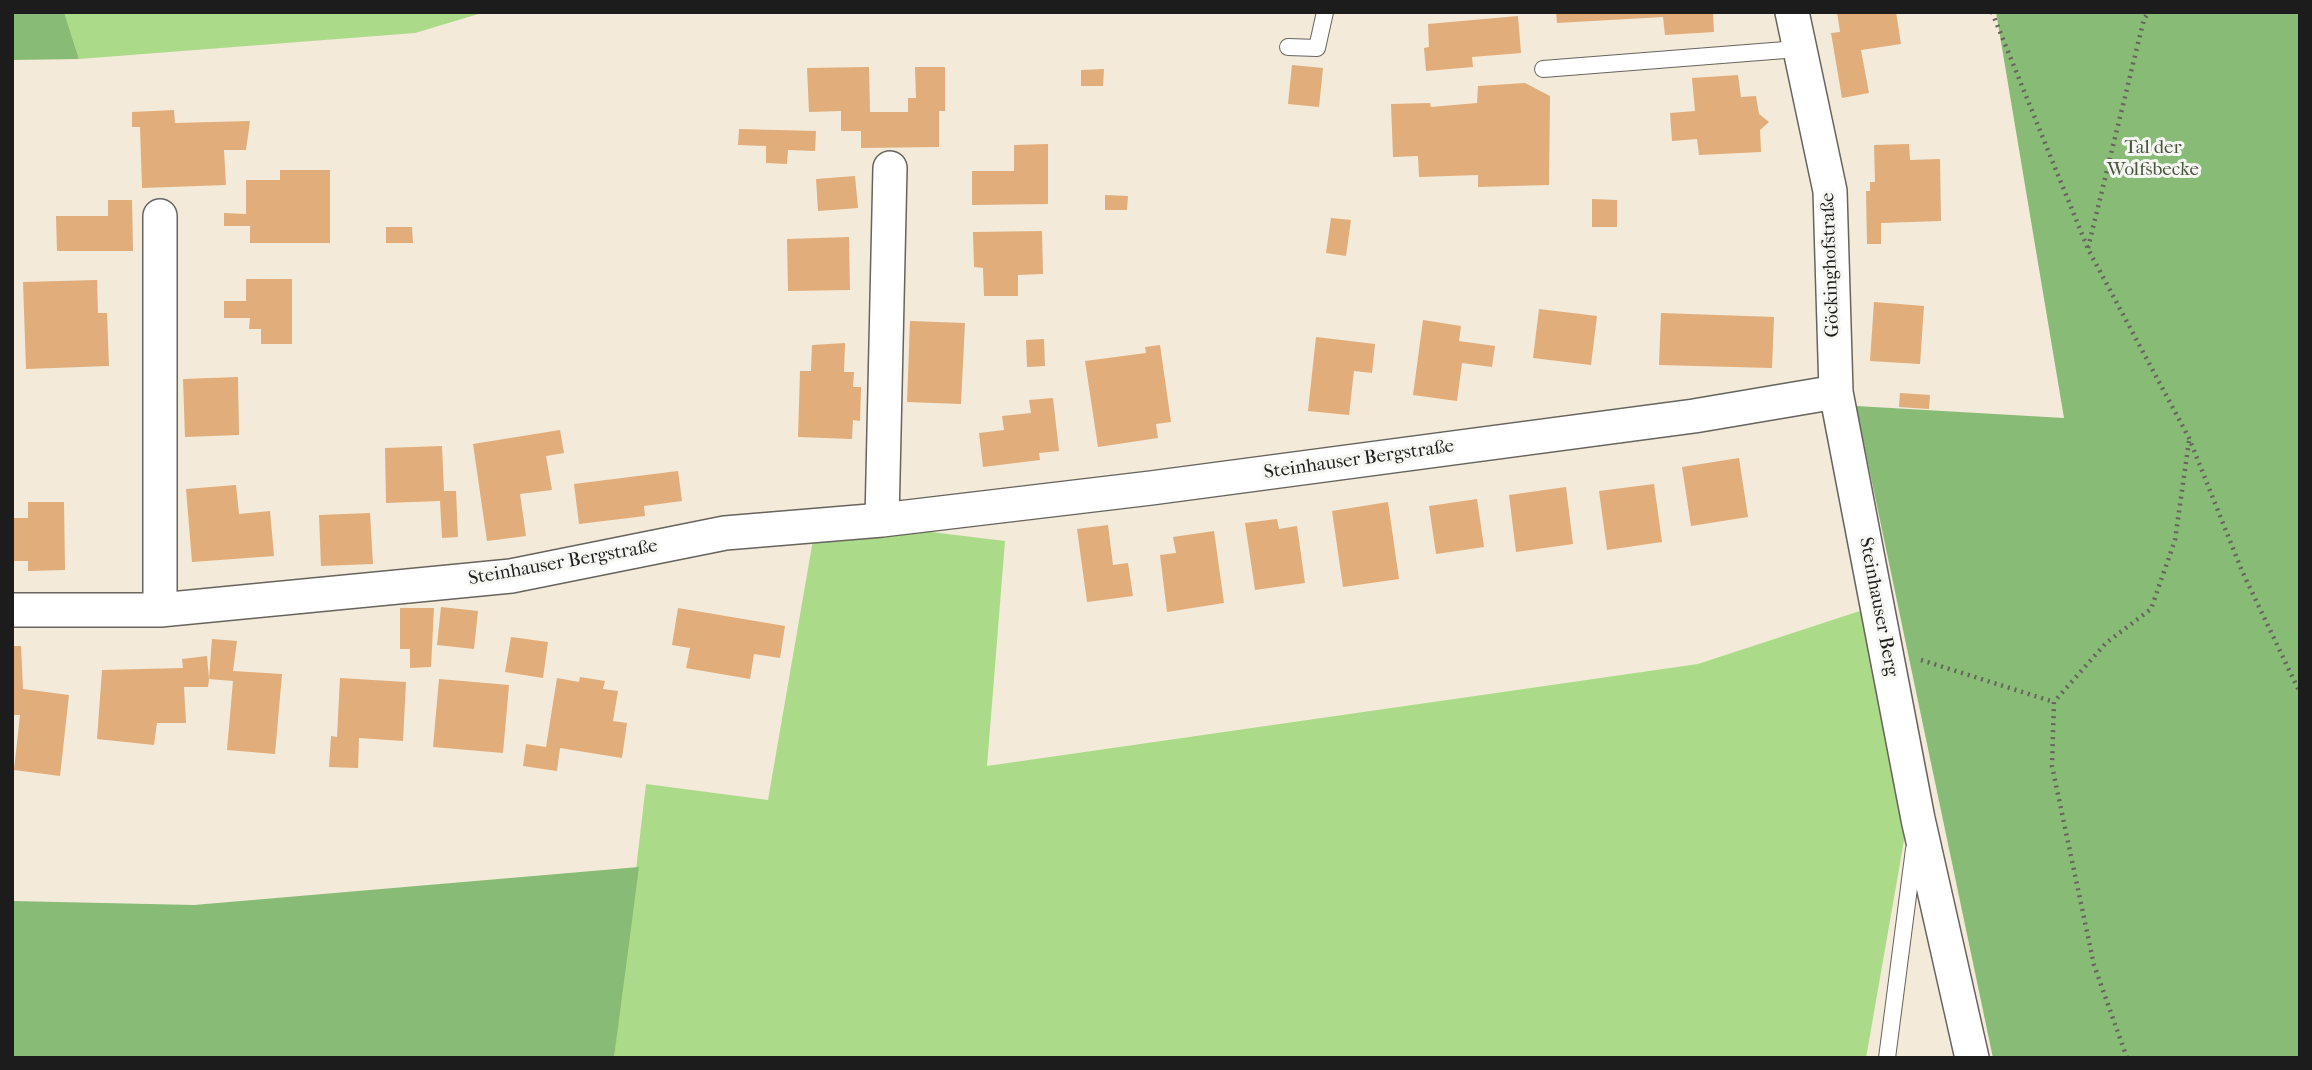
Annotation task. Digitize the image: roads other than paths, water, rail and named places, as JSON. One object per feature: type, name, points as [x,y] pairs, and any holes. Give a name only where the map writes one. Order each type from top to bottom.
[{"type":"street","name":"Göckinghofstraße","points":[[1792,12],[1830,191],[1837,394]]},
{"type":"street","points":[[882,520],[890,168]]},
{"type":"street","points":[[160,216],[160,610]]},
{"type":"street","name":"Steinhauser Bergstraße","points":[[12,610],[160,610],[511,576],[725,533],[882,520],[1151,488],[1694,416],[1837,394]]},
{"type":"street","name":"Steinhauser Berg","points":[[1837,394],[1919,819],[1972,1058]]},
{"type":"lane","points":[[1289,47],[1317,48],[1325,12]]},
{"type":"lane","points":[[1543,69],[1798,49]]},
{"type":"lane","name":"Steinhauser Berg","points":[[1887,1058],[1919,819]]},
{"type":"park label","name":"Tal der Wolfsbecke","points":[[2153,159]]}]
